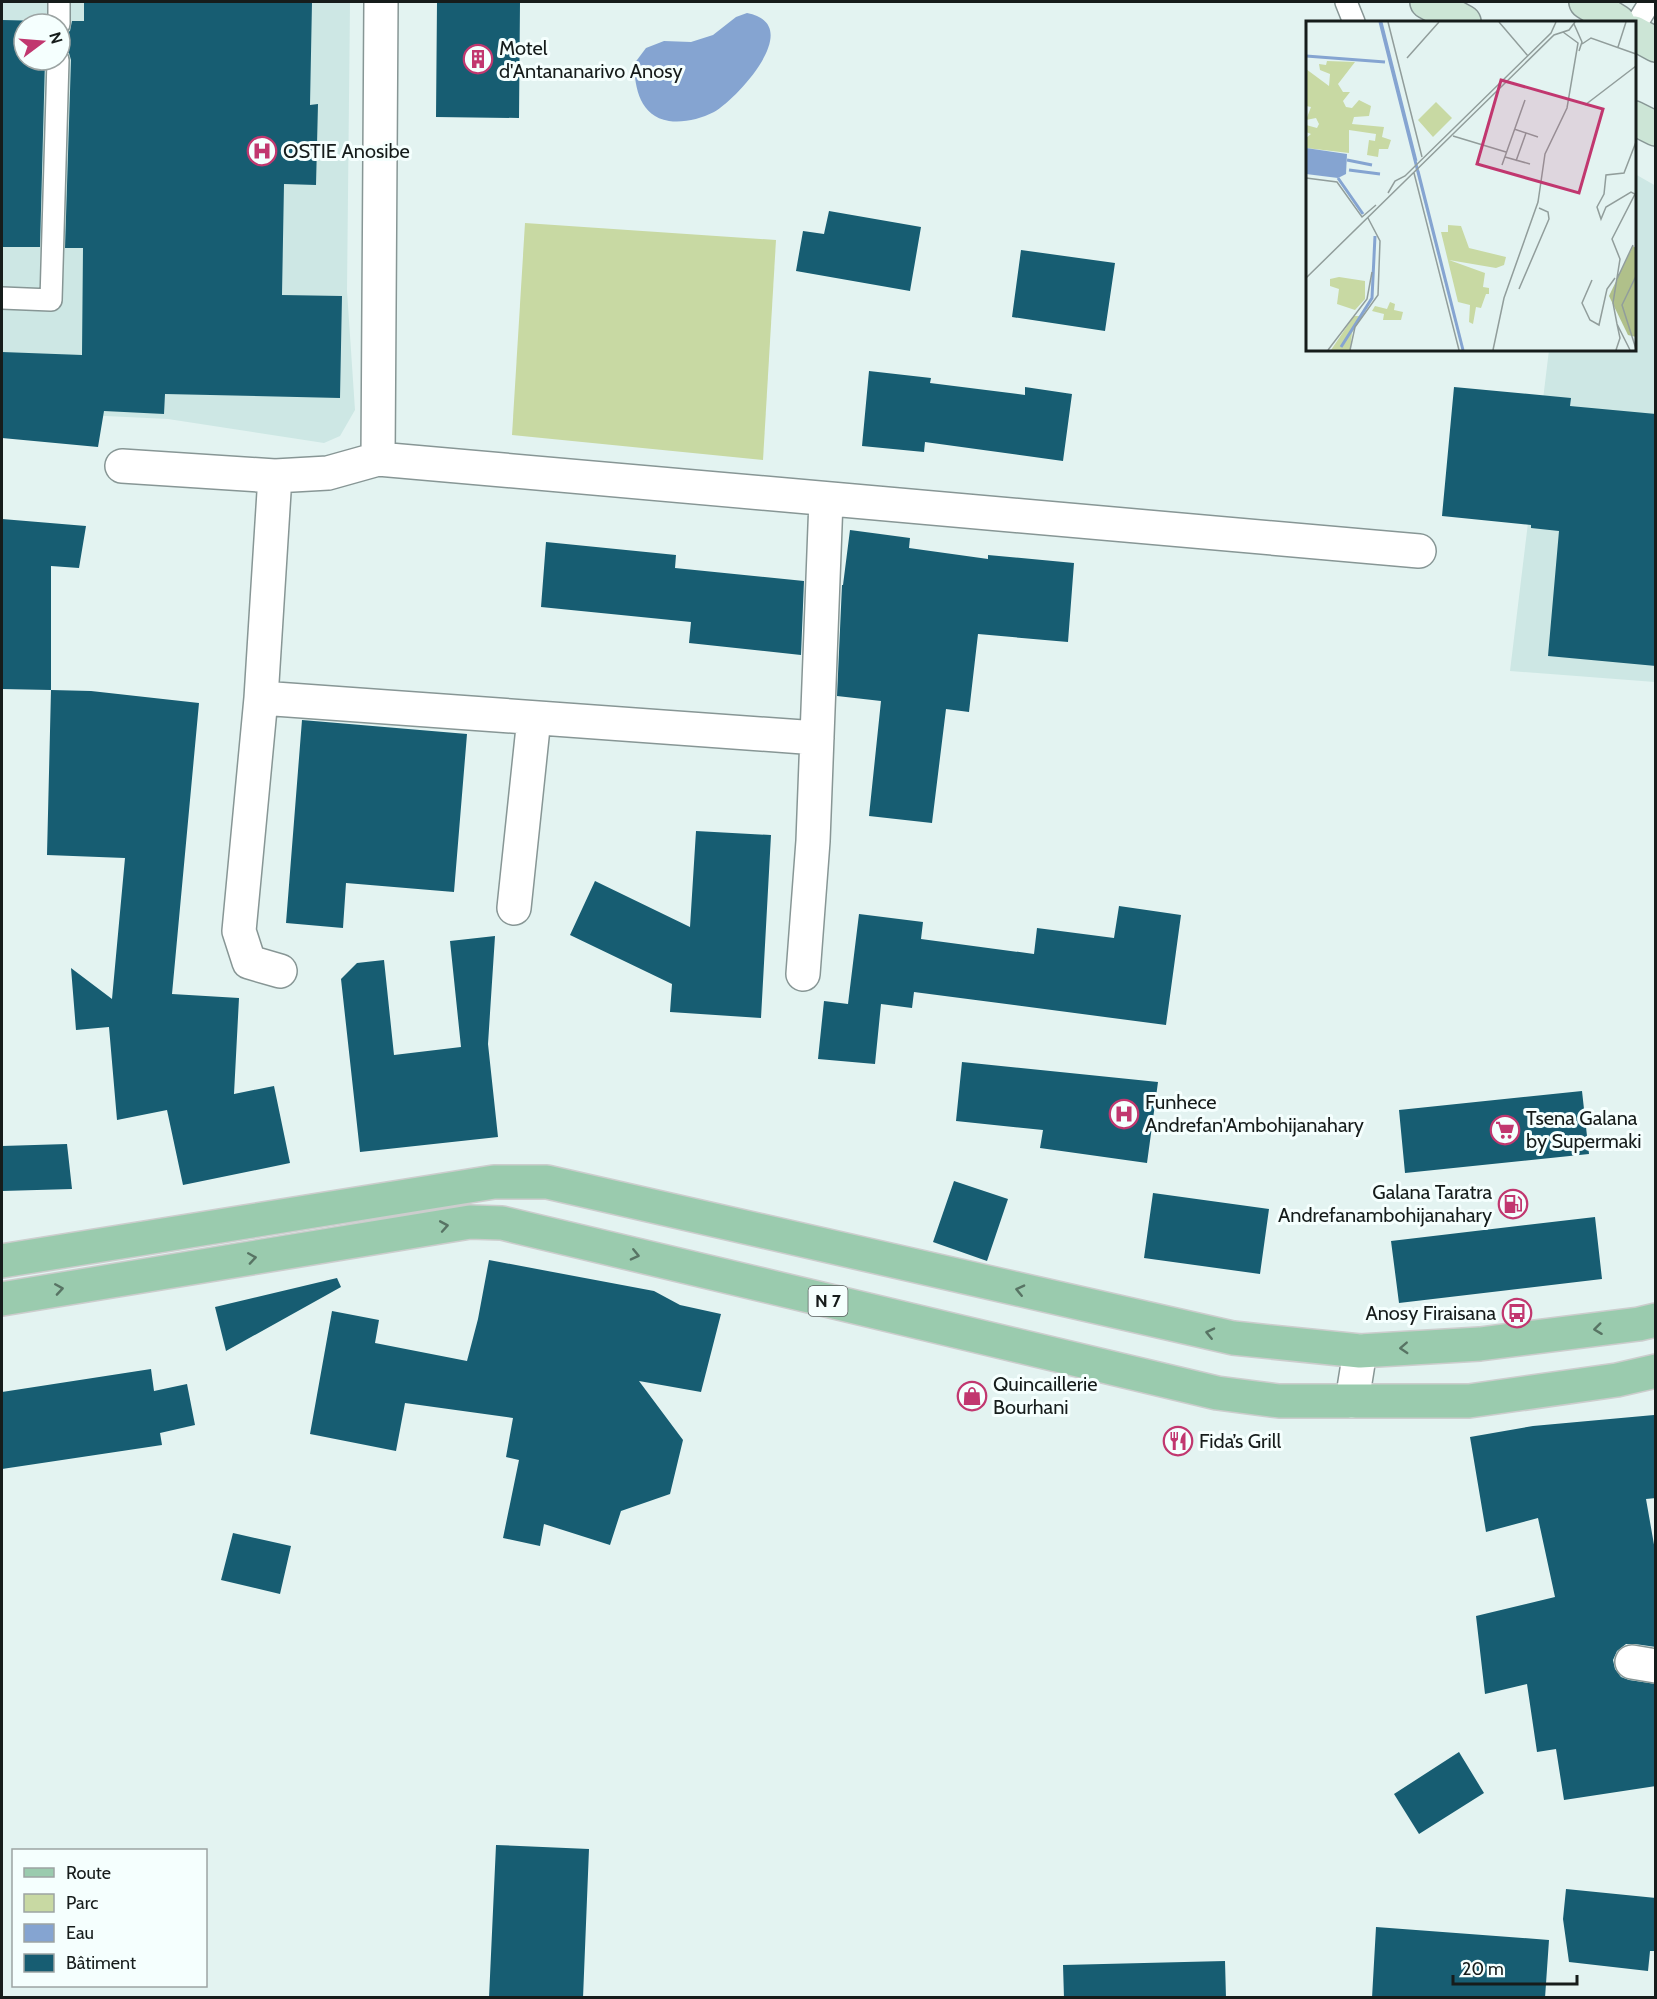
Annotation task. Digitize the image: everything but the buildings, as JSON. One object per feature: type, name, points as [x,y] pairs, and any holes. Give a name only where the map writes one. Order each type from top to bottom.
[{"type":"main road","points":[[1427,2],[1462,21]]},
{"type":"main road","points":[[1586,2],[1616,21]]},
{"type":"main road","points":[[1636,34],[1656,45]]},
{"type":"main road","points":[[1636,119],[1656,129]]},
{"type":"main road","points":[[2,1261],[494,1182],[547,1182],[1233,1338],[1360,1351],[1480,1344],[1656,1320]]},
{"type":"main road","name":"N 7","points":[[2,1299],[470,1222],[501,1223],[1217,1393],[1280,1401],[1469,1401],[1617,1380],[1656,1371]]},
{"type":"street","points":[[378,459],[381,2]]},
{"type":"street","points":[[122,466],[275,476],[328,473],[378,459],[1419,551]]},
{"type":"street","points":[[275,476],[261,698],[239,931],[249,962],[280,971]]},
{"type":"street","points":[[803,974],[813,840],[826,500]]},
{"type":"street","points":[[261,698],[817,738]]},
{"type":"street","points":[[514,908],[534,718]]},
{"type":"street","points":[[1352,1401],[1360,1351]]},
{"type":"lane","points":[[1346,2],[1354,21]]},
{"type":"lane","points":[[1636,26],[1650,2]]},
{"type":"lane","points":[[2,298],[51,300],[58,72]]},
{"type":"shaded area","points":[[2,2],[350,2],[347,291],[355,410],[340,436],[324,443],[168,419],[2,411]]},
{"type":"shaded area","points":[[1636,175],[1656,186],[1655,682],[1510,671],[1549,351],[1636,351]]},
{"type":"green space","points":[[525,223],[776,240],[763,460],[512,435]]},
{"type":"water","points":[[747,13],[764,20],[770,31],[769,45],[762,61],[738,92],[714,112],[698,118],[669,121],[651,114],[638,92],[634,64],[646,48],[664,41],[691,42],[713,35],[736,17]]},
{"type":"place","name":"Motel d'Antananarivo Anosy","points":[[478,59]]},
{"type":"place","name":"OSTIE Anosibe","points":[[262,151]]},
{"type":"place","name":"Funhece Andrefan'Ambohijanahary","points":[[1124,1114]]},
{"type":"place","name":"Tsena Galana by Supermaki","points":[[1505,1130]]},
{"type":"place","name":"Galana Taratra Andrefanambohijanahary","points":[[1513,1204]]},
{"type":"place","name":"Anosy Firaisana","points":[[1517,1313]]},
{"type":"place","name":"Quincaillerie Bourhani","points":[[972,1396]]},
{"type":"place","name":"Fida’s Grill","points":[[1178,1441]]}]
